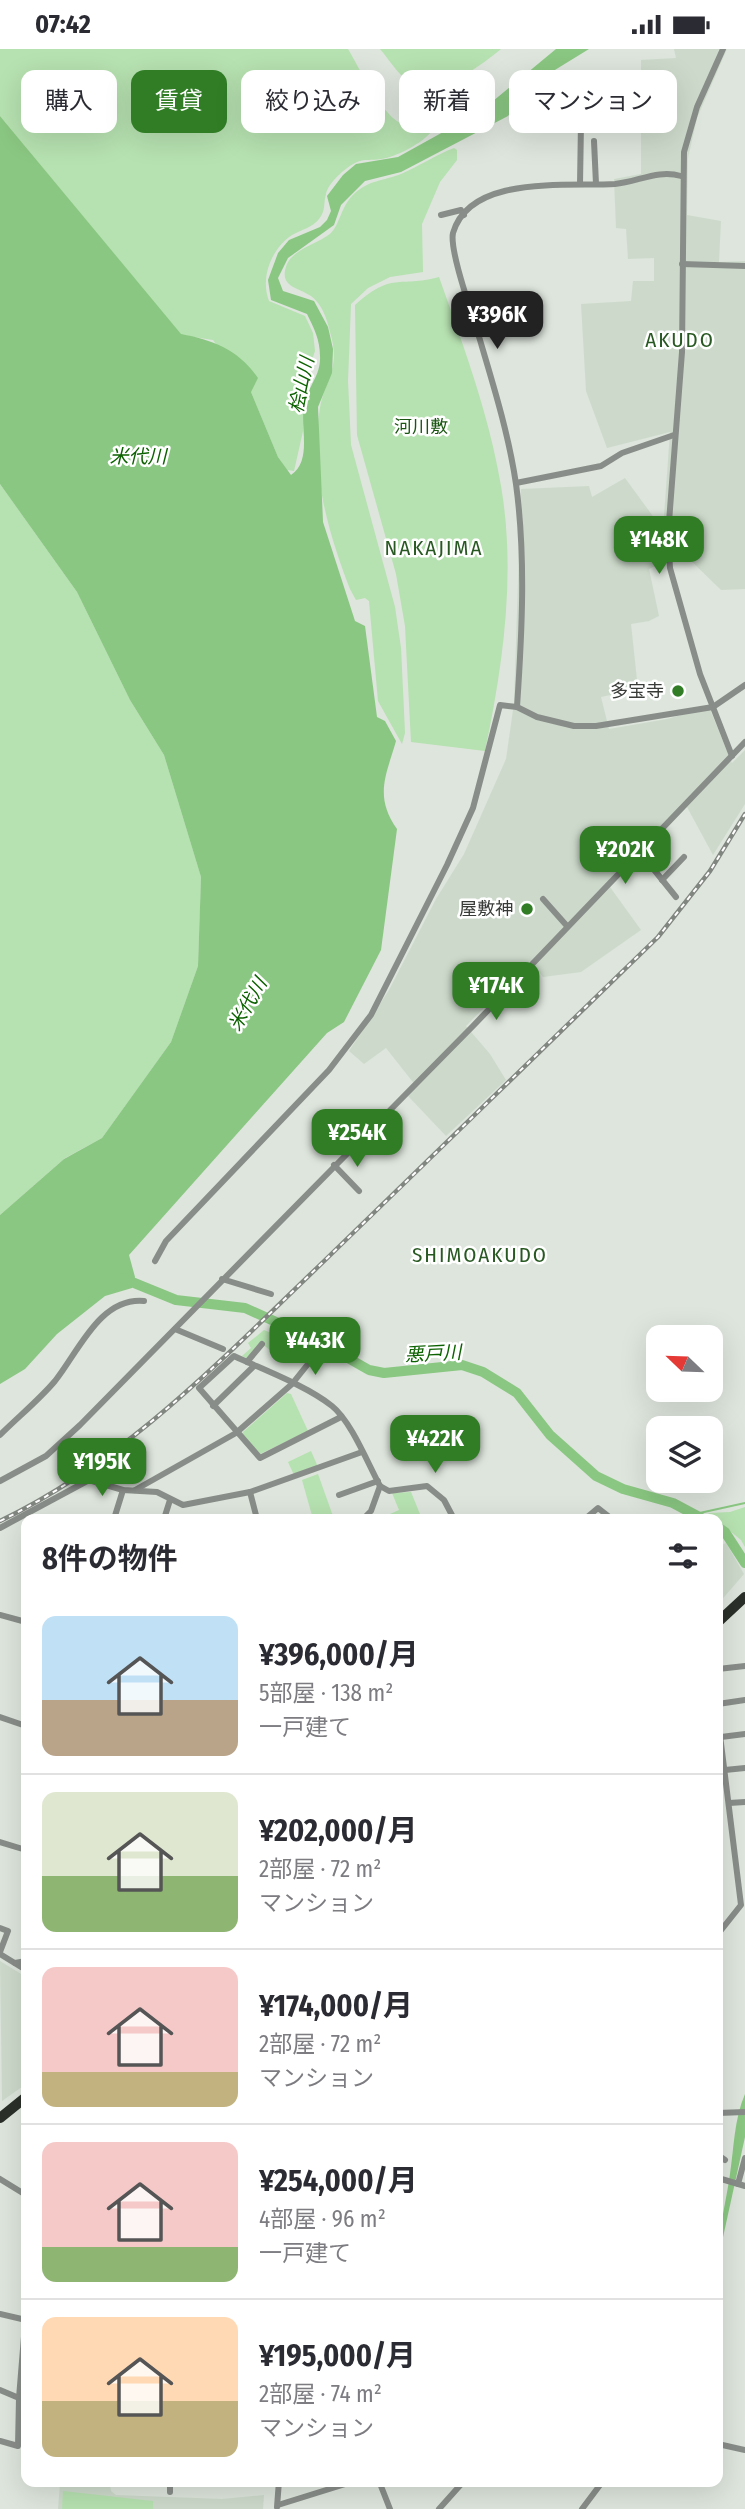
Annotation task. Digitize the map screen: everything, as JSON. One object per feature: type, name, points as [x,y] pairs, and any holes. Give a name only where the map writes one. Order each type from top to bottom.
[{"type":"highway","points":[[723,1617],[744,1595]]},
{"type":"highway","points":[[0,2118],[21,2101]]},
{"type":"street","points":[[723,49],[688,134],[681,176],[682,352],[668,535],[670,568],[699,674],[732,756]]},
{"type":"street","points":[[580,184],[582,133]]},
{"type":"street","points":[[594,141],[596,184]]},
{"type":"street","points":[[517,707],[522,593],[516,484],[499,407],[452,239],[464,215],[492,193],[542,185],[642,180],[668,172],[681,176]]},
{"type":"street","points":[[441,215],[461,210],[464,215]]},
{"type":"street","points":[[682,264],[745,267]]},
{"type":"street","points":[[516,484],[601,466],[622,453],[674,435]]},
{"type":"street","points":[[155,1261],[166,1241],[328,1070],[371,1015],[447,865],[472,808],[500,705],[517,707],[574,726],[596,726],[713,707],[745,685]]},
{"type":"street","points":[[0,1482],[58,1446],[745,742]]},
{"type":"street","points":[[639,851],[677,897]]},
{"type":"street","points":[[662,880],[684,857]]},
{"type":"street","points":[[544,899],[567,926]]},
{"type":"street","points":[[334,1165],[359,1191]]},
{"type":"street","points":[[222,1279],[271,1294]]},
{"type":"street","points":[[0,1434],[54,1382],[93,1328],[117,1305],[125,1301],[144,1301]]},
{"type":"street","points":[[177,1327],[223,1349]]},
{"type":"street","points":[[213,1406],[251,1364],[262,1344]]},
{"type":"street","points":[[134,1490],[236,1433],[292,1384],[316,1354]]},
{"type":"street","points":[[341,1417],[260,1458],[199,1388],[234,1356],[292,1384],[332,1406],[341,1417],[379,1484],[389,1491],[427,1486],[444,1500],[451,1514]]},
{"type":"street","points":[[25,1514],[89,1479],[123,1490],[157,1492],[183,1505],[250,1492],[362,1452]]},
{"type":"street","points":[[339,1495],[379,1484]]},
{"type":"street","points":[[368,1514],[379,1484]]},
{"type":"street","points":[[116,1514],[123,1490]]},
{"type":"street","points":[[250,1492],[256,1514]]},
{"type":"street","points":[[166,1514],[170,1500]]},
{"type":"street","points":[[591,1514],[598,1508],[606,1514]]},
{"type":"street","points":[[0,1528],[21,1516]]},
{"type":"street","points":[[0,1615],[21,1621]]},
{"type":"street","points":[[723,1668],[745,1666]]},
{"type":"street","points":[[723,1703],[745,1700]]},
{"type":"street","points":[[0,1717],[21,1724]]},
{"type":"street","points":[[723,1737],[745,1734]]},
{"type":"street","points":[[723,1759],[741,1905],[723,1928]]},
{"type":"street","points":[[724,1770],[745,1768]]},
{"type":"street","points":[[729,1803],[745,1801]]},
{"type":"street","points":[[0,1842],[21,1848]]},
{"type":"street","points":[[0,1928],[8,1931],[0,1953],[21,1967]]},
{"type":"street","points":[[15,1963],[21,1962]]},
{"type":"street","points":[[723,2113],[745,2112]]},
{"type":"street","points":[[723,2180],[741,2185],[745,2158]]},
{"type":"street","points":[[0,2179],[21,2192]]},
{"type":"street","points":[[0,2313],[21,2319]]},
{"type":"street","points":[[0,2441],[19,2446],[21,2372]]},
{"type":"street","points":[[0,2390],[19,2398]]},
{"type":"street","points":[[723,2445],[745,2450]]},
{"type":"street","points":[[170,2487],[170,2492]]},
{"type":"street","points":[[279,2487],[277,2507],[337,2487]]},
{"type":"street","points":[[381,2487],[390,2509]]},
{"type":"street","points":[[439,2509],[459,2487]]},
{"type":"street","points":[[582,2509],[598,2487]]},
{"type":"shaded area","points":[[674,49],[727,49],[697,118],[688,158],[687,215],[721,221],[719,262],[745,261],[745,589],[721,590],[683,553],[649,569],[659,616],[631,624],[638,689],[601,697],[609,729],[667,719],[709,707],[732,763],[745,750],[745,804],[713,855],[687,807],[610,887],[641,930],[581,972],[543,977],[530,961],[466,1026],[490,1054],[506,1080],[446,1136],[408,1096],[416,1086],[386,1048],[364,1064],[349,1051],[389,990],[436,899],[464,854],[506,759],[514,703],[521,489],[589,486],[592,497],[625,478],[663,530],[670,432],[607,448],[586,391],[581,304],[631,301],[633,281],[654,281],[654,258],[628,259],[626,229],[616,228],[614,179],[641,174],[641,133],[677,133],[677,70],[641,70],[641,60],[676,58]]},
{"type":"shaded area","points":[[726,1543],[744,1574],[723,1598],[723,1544]]},
{"type":"shaded area","points":[[0,1961],[21,1974],[21,2088],[2,2101]]},
{"type":"shaded area","points":[[60,2487],[110,2487],[116,2495],[222,2499],[264,2495],[263,2509],[58,2509]]},
{"type":"green space","points":[[0,49],[348,49],[360,70],[241,70],[241,133],[385,133],[385,110],[399,122],[399,133],[430,133],[416,145],[401,152],[378,160],[358,161],[342,172],[327,190],[324,210],[319,219],[285,241],[269,265],[266,283],[269,301],[305,316],[313,333],[315,351],[303,386],[303,431],[294,471],[287,470],[278,457],[251,392],[213,340],[181,335],[0,116]]},
{"type":"green space","points":[[380,49],[501,49],[473,70],[397,71]]},
{"type":"green space","points":[[454,148],[457,150],[457,160],[440,182],[422,224],[423,272],[390,277],[368,288],[351,304],[348,381],[351,445],[395,607],[401,648],[405,733],[402,744],[378,701],[369,601],[365,598],[356,600],[350,589],[328,523],[319,477],[317,454],[320,408],[333,364],[333,344],[324,313],[318,303],[289,284],[285,273],[287,264],[295,254],[330,234],[350,199],[360,189],[401,174]]},
{"type":"green space","name":"河川敷","points":[[439,277],[482,406],[496,459],[505,519],[505,619],[497,686],[485,751],[411,742],[405,626],[396,574],[357,435],[355,305],[387,284]]},
{"type":"green space","points":[[0,484],[77,592],[130,700],[164,755],[201,877],[198,966],[171,1042],[102,1138],[65,1158],[0,1215]]},
{"type":"green space","points":[[264,1330],[283,1338],[271,1351],[261,1343],[248,1359],[242,1356],[251,1348],[248,1343]]},
{"type":"green space","points":[[287,1393],[291,1394],[308,1431],[260,1454],[242,1435],[243,1432]]},
{"type":"green space","points":[[311,1451],[318,1467],[294,1475],[288,1462]]},
{"type":"green space","points":[[318,1474],[332,1514],[312,1514],[302,1480]]},
{"type":"green space","points":[[411,1492],[420,1514],[390,1514],[399,1510],[392,1493]]},
{"type":"green space","points":[[745,1507],[745,1547],[741,1540],[723,1525],[723,1514],[708,1513],[730,1512]]},
{"type":"green space","points":[[63,2491],[153,2501],[153,2509],[62,2509]]},
{"type":"water","name":"米代川","points":[[556,49],[589,49],[555,70],[531,70]]},
{"type":"water","name":"米代川","points":[[509,88],[509,115],[495,123],[495,99]]},
{"type":"water","name":"米代川","points":[[0,116],[181,334],[204,339],[224,348],[251,368],[258,378],[251,392],[278,457],[291,475],[302,460],[303,411],[319,369],[320,350],[307,314],[271,300],[268,280],[278,253],[289,240],[320,227],[327,220],[331,211],[327,196],[343,175],[356,164],[398,157],[441,133],[476,133],[401,172],[365,181],[341,205],[334,225],[288,258],[278,278],[283,291],[314,301],[328,327],[333,349],[332,373],[318,407],[323,522],[355,621],[365,626],[377,717],[385,721],[396,741],[384,786],[386,806],[397,829],[381,950],[344,1022],[327,1033],[129,1255],[135,1277],[132,1288],[105,1296],[57,1334],[25,1369],[0,1384],[0,1215],[64,1159],[102,1138],[171,1042],[198,966],[201,877],[164,755],[130,700],[77,592],[0,484]]},
{"type":"water","points":[[745,2094],[745,2137],[723,2237],[723,2216],[741,2104]]},
{"type":"waterway","name":"悪戸川","points":[[122,1278],[176,1300],[245,1308],[318,1341],[369,1370],[384,1373],[462,1365],[483,1372],[517,1393],[550,1435],[596,1476],[623,1489],[673,1503],[694,1514]]},
{"type":"waterway","points":[[695,1514],[745,1503]]},
{"type":"waterway","name":"悪戸川","points":[[723,1531],[745,1563]]},
{"type":"railway","points":[[0,1521],[46,1497],[130,1439],[246,1337],[658,937],[710,871],[745,814]]},
{"type":"place","name":"多宝寺","points":[[678,691]]},
{"type":"place","name":"屋敷神","points":[[527,909]]},
{"type":"district","name":"AKUDO","points":[[680,340]]},
{"type":"district","name":"NAKAJIMA","points":[[434,548]]},
{"type":"district","name":"SHIMOAKUDO","points":[[480,1255]]},
{"type":"water label","name":"桧山川","points":[[301,385]]}]
